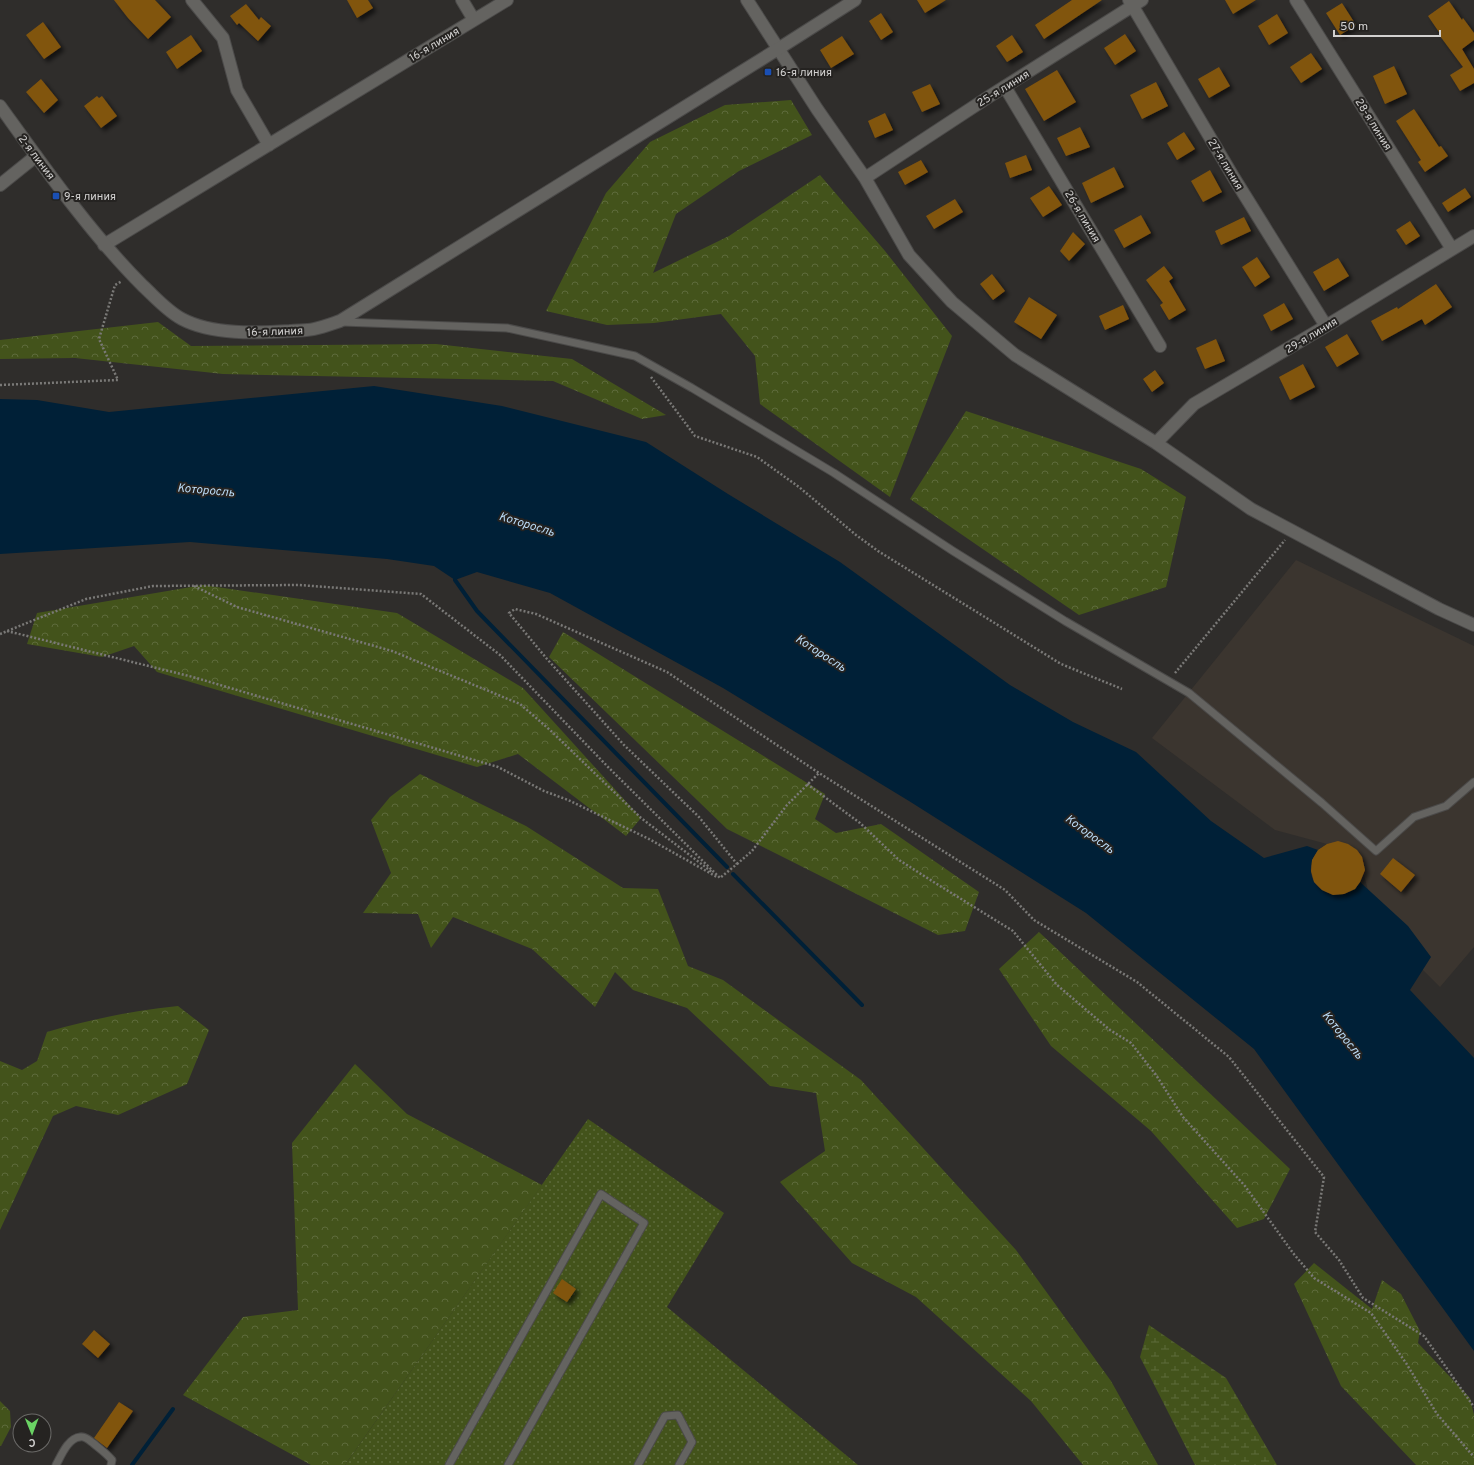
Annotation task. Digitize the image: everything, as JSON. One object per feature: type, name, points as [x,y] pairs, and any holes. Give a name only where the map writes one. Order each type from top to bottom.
[{"type":"street","points":[[192,0],[223,38],[237,90],[269,145]]},
{"type":"street","points":[[462,0],[474,20]]},
{"type":"street","name":"16-я линия","points":[[507,0],[104,245],[164,306],[182,319],[205,327],[234,332],[266,332],[312,329],[340,322],[855,0]]},
{"type":"street","points":[[747,0],[778,49],[865,178],[909,255],[952,302],[1015,355],[1156,443],[1251,508],[1439,609],[1474,625]]},
{"type":"street","name":"28-я линия","points":[[1296,0],[1452,249]]},
{"type":"street","name":"25-я линия","points":[[865,178],[1134,2]]},
{"type":"street","name":"27-я линия","points":[[1134,2],[1234,178],[1326,326]]},
{"type":"street","name":"26-я линия","points":[[1005,87],[1160,346]]},
{"type":"street","name":"2-я линия","points":[[0,106],[104,245]]},
{"type":"street","points":[[0,185],[36,156]]},
{"type":"street","name":"29-я линия","points":[[1156,443],[1194,404],[1474,236]]},
{"type":"lane","points":[[340,322],[507,328],[635,356],[692,388],[834,473],[953,552],[1065,621],[1189,693],[1322,803],[1376,851],[1414,816],[1446,806],[1474,782]]},
{"type":"lane","points":[[449,1465],[601,1194],[644,1222],[508,1465]]},
{"type":"lane","points":[[638,1465],[665,1416],[678,1415],[692,1442],[679,1465]]},
{"type":"lane","points":[[56,1465],[67,1446],[74,1439],[80,1436],[86,1438],[105,1452],[112,1460],[111,1465]]},
{"type":"path","points":[[0,385],[118,380],[99,339],[115,285],[132,275]]},
{"type":"path","points":[[649,375],[695,436],[757,457],[799,487],[856,535],[878,551],[1061,664],[1122,689]]},
{"type":"path","points":[[1168,681],[1293,531]]},
{"type":"path","points":[[0,634],[86,599],[153,586],[299,585],[421,594],[500,655],[609,768],[720,878]]},
{"type":"path","points":[[193,586],[236,606],[392,651],[520,704],[550,730],[641,818],[720,878]]},
{"type":"path","points":[[737,864],[699,817],[624,745],[509,613],[515,609],[536,614],[667,672],[819,773],[1004,890],[1034,920],[1137,982],[1229,1057],[1324,1177],[1315,1232],[1339,1260],[1363,1298],[1424,1336],[1474,1407]]},
{"type":"path","points":[[7,631],[193,677],[498,767],[544,791],[568,800],[649,839],[720,878]]},
{"type":"path","points":[[720,878],[752,851],[787,804],[819,773]]},
{"type":"path","points":[[807,784],[860,823],[900,860],[1013,932],[1057,985],[1110,1030],[1131,1042],[1156,1075],[1183,1118],[1245,1186],[1293,1253],[1314,1278],[1371,1313],[1406,1362],[1437,1414],[1474,1457]]},
{"type":"shaded area","points":[[1296,560],[1474,646],[1474,947],[1440,987],[1377,924],[1364,875],[1355,889],[1344,894],[1333,895],[1322,890],[1314,882],[1311,871],[1312,860],[1318,850],[1327,844],[1275,830],[1152,738]]},
{"type":"green space","points":[[791,100],[812,135],[739,171],[676,214],[653,273],[729,236],[820,175],[885,251],[952,336],[890,497],[760,404],[755,356],[721,314],[654,323],[607,325],[546,311],[606,193],[650,142],[725,105]]},
{"type":"green space","points":[[158,322],[191,346],[436,344],[572,359],[666,415],[642,419],[553,381],[223,374],[75,358],[0,359],[0,340]]},
{"type":"green space","points":[[966,411],[1141,469],[1186,497],[1166,587],[1079,615],[910,499]]},
{"type":"green space","points":[[203,585],[397,613],[523,688],[641,818],[626,836],[518,754],[477,767],[157,672],[134,646],[102,657],[27,644],[37,613]]},
{"type":"green space","points":[[563,632],[825,794],[815,819],[836,833],[881,824],[979,892],[965,931],[938,935],[727,829],[549,657]]},
{"type":"green space","points":[[420,774],[526,826],[623,888],[658,889],[688,966],[723,980],[861,1080],[1016,1250],[1111,1381],[1158,1465],[1083,1465],[1031,1401],[916,1297],[852,1263],[780,1182],[825,1151],[816,1093],[770,1086],[687,1008],[633,990],[615,972],[595,1007],[532,949],[453,917],[431,948],[418,914],[363,913],[391,873],[371,820],[390,797]]},
{"type":"green space","points":[[1039,932],[1290,1169],[1264,1219],[1237,1228],[1151,1131],[1051,1046],[999,969]]},
{"type":"green space","points":[[178,1006],[209,1030],[187,1084],[118,1115],[76,1106],[53,1116],[0,1230],[0,1061],[22,1070],[37,1061],[47,1032],[112,1016]]},
{"type":"green space","points":[[355,1064],[407,1114],[542,1185],[345,1465],[311,1465],[183,1395],[243,1317],[298,1310],[292,1143]]},
{"type":"green space","points":[[588,1119],[724,1213],[667,1307],[858,1465],[345,1465]]},
{"type":"green space","points":[[1314,1263],[1372,1309],[1382,1280],[1401,1294],[1420,1331],[1418,1343],[1470,1398],[1474,1415],[1474,1465],[1416,1465],[1341,1386],[1294,1284]]},
{"type":"green space","points":[[1149,1325],[1226,1378],[1277,1465],[1195,1465],[1140,1357]]},
{"type":"green space","points":[[0,1401],[10,1411],[11,1427],[1,1446],[0,1446]]},
{"type":"water","name":"Которосль","points":[[374,386],[502,406],[646,442],[840,562],[1010,685],[1073,722],[1136,752],[1211,821],[1264,858],[1307,846],[1318,850],[1312,860],[1311,872],[1313,880],[1318,887],[1326,892],[1334,894],[1343,893],[1352,889],[1360,882],[1408,926],[1431,957],[1410,990],[1474,1058],[1474,1351],[1254,1049],[1086,913],[909,801],[723,688],[550,593],[477,572],[455,580],[434,566],[387,559],[190,542],[0,554],[0,399],[37,400],[109,412]]},
{"type":"building","points":[[114,0],[155,0],[171,17],[148,39],[128,18]]},
{"type":"building","points":[[347,0],[368,0],[373,8],[357,18]]},
{"type":"building","points":[[917,0],[946,0],[925,13]]},
{"type":"building","points":[[1072,0],[1102,0],[1044,39],[1035,25]]},
{"type":"building","points":[[1225,0],[1256,0],[1233,14]]},
{"type":"building","points":[[1449,1],[1462,20],[1463,18],[1474,33],[1474,40],[1462,49],[1474,69],[1474,83],[1460,91],[1450,75],[1463,67],[1440,36],[1441,35],[1428,16]]},
{"type":"building","points":[[1342,3],[1356,25],[1340,35],[1326,13]]},
{"type":"building","points":[[246,4],[259,20],[261,17],[271,26],[258,41],[239,23],[237,25],[230,16]]},
{"type":"building","points":[[881,13],[893,32],[881,40],[869,21]]},
{"type":"building","points":[[1277,14],[1288,33],[1269,45],[1258,26]]},
{"type":"building","points":[[43,22],[61,47],[44,59],[26,35]]},
{"type":"building","points":[[1125,34],[1136,51],[1115,65],[1104,48]]},
{"type":"building","points":[[191,35],[202,51],[177,69],[166,52]]},
{"type":"building","points":[[1012,35],[1023,52],[1007,62],[996,46]]},
{"type":"building","points":[[842,36],[854,54],[831,68],[820,50]]},
{"type":"building","points":[[1311,53],[1322,69],[1301,83],[1290,67]]},
{"type":"building","points":[[1394,66],[1407,94],[1385,104],[1373,76]]},
{"type":"building","points":[[1219,67],[1230,86],[1209,98],[1198,79]]},
{"type":"building","points":[[1057,70],[1076,102],[1044,121],[1025,89]]},
{"type":"building","points":[[41,79],[58,100],[44,113],[26,92]]},
{"type":"building","points":[[1156,82],[1168,106],[1142,119],[1130,95]]},
{"type":"building","points":[[930,84],[940,104],[922,112],[912,92]]},
{"type":"building","points":[[97,96],[99,98],[102,96],[117,116],[101,128],[84,106]]},
{"type":"building","points":[[1414,109],[1439,147],[1441,146],[1448,156],[1425,172],[1418,162],[1421,160],[1396,121]]},
{"type":"building","points":[[885,113],[893,130],[875,138],[868,121]]},
{"type":"building","points":[[1080,127],[1090,147],[1066,156],[1057,138]]},
{"type":"building","points":[[1184,132],[1195,149],[1177,160],[1167,143]]},
{"type":"building","points":[[1026,155],[1032,170],[1010,178],[1005,163]]},
{"type":"building","points":[[921,160],[928,172],[905,185],[898,172]]},
{"type":"building","points":[[1114,167],[1124,187],[1091,203],[1082,183]]},
{"type":"building","points":[[1210,170],[1222,192],[1203,202],[1191,181]]},
{"type":"building","points":[[1049,186],[1062,205],[1043,217],[1030,198]]},
{"type":"building","points":[[1465,188],[1471,197],[1448,212],[1442,203]]},
{"type":"building","points":[[955,199],[963,212],[934,229],[926,216]]},
{"type":"building","points":[[1141,215],[1151,233],[1124,248],[1114,230]]},
{"type":"building","points":[[1244,217],[1251,231],[1221,245],[1215,231]]},
{"type":"building","points":[[1410,221],[1420,236],[1406,245],[1396,230]]},
{"type":"building","points":[[1073,232],[1085,244],[1069,261],[1060,251]]},
{"type":"building","points":[[1257,257],[1270,277],[1255,287],[1242,267]]},
{"type":"building","points":[[1338,258],[1349,276],[1324,291],[1313,272]]},
{"type":"building","points":[[1164,266],[1173,278],[1169,281],[1186,310],[1169,320],[1160,305],[1163,303],[1146,280]]},
{"type":"building","points":[[992,274],[1005,291],[993,300],[980,284]]},
{"type":"building","points":[[1436,284],[1452,307],[1425,325],[1422,319],[1382,341],[1371,321],[1397,307],[1398,309]]},
{"type":"building","points":[[1029,297],[1057,315],[1041,339],[1014,322]]},
{"type":"building","points":[[1284,303],[1293,319],[1271,331],[1263,315]]},
{"type":"building","points":[[1123,305],[1129,319],[1105,330],[1099,316]]},
{"type":"building","points":[[1347,334],[1359,354],[1337,367],[1325,347]]},
{"type":"building","points":[[1216,339],[1225,361],[1205,369],[1196,348]]},
{"type":"building","points":[[1303,364],[1315,387],[1290,400],[1279,377]]},
{"type":"building","points":[[1155,370],[1164,383],[1152,392],[1143,379]]},
{"type":"building","points":[[1338,841],[1348,844],[1357,850],[1362,857],[1365,870],[1355,889],[1344,894],[1333,895],[1322,890],[1314,882],[1311,871],[1312,860],[1318,850],[1327,844]]},
{"type":"building","points":[[1393,858],[1415,875],[1401,892],[1380,874]]},
{"type":"building","points":[[562,1279],[576,1289],[567,1302],[553,1293]]},
{"type":"building","points":[[94,1330],[110,1344],[98,1358],[82,1344]]},
{"type":"building","points":[[119,1402],[133,1411],[107,1448],[94,1438]]},
{"type":"waterway","points":[[455,580],[477,611],[727,867]]},
{"type":"waterway","points":[[733,874],[862,1005]]},
{"type":"waterway","points":[[132,1465],[173,1409]]},
{"type":"place","name":"16-я линия","points":[[768,72]]},
{"type":"place","name":"9-я линия","points":[[56,196]]}]
